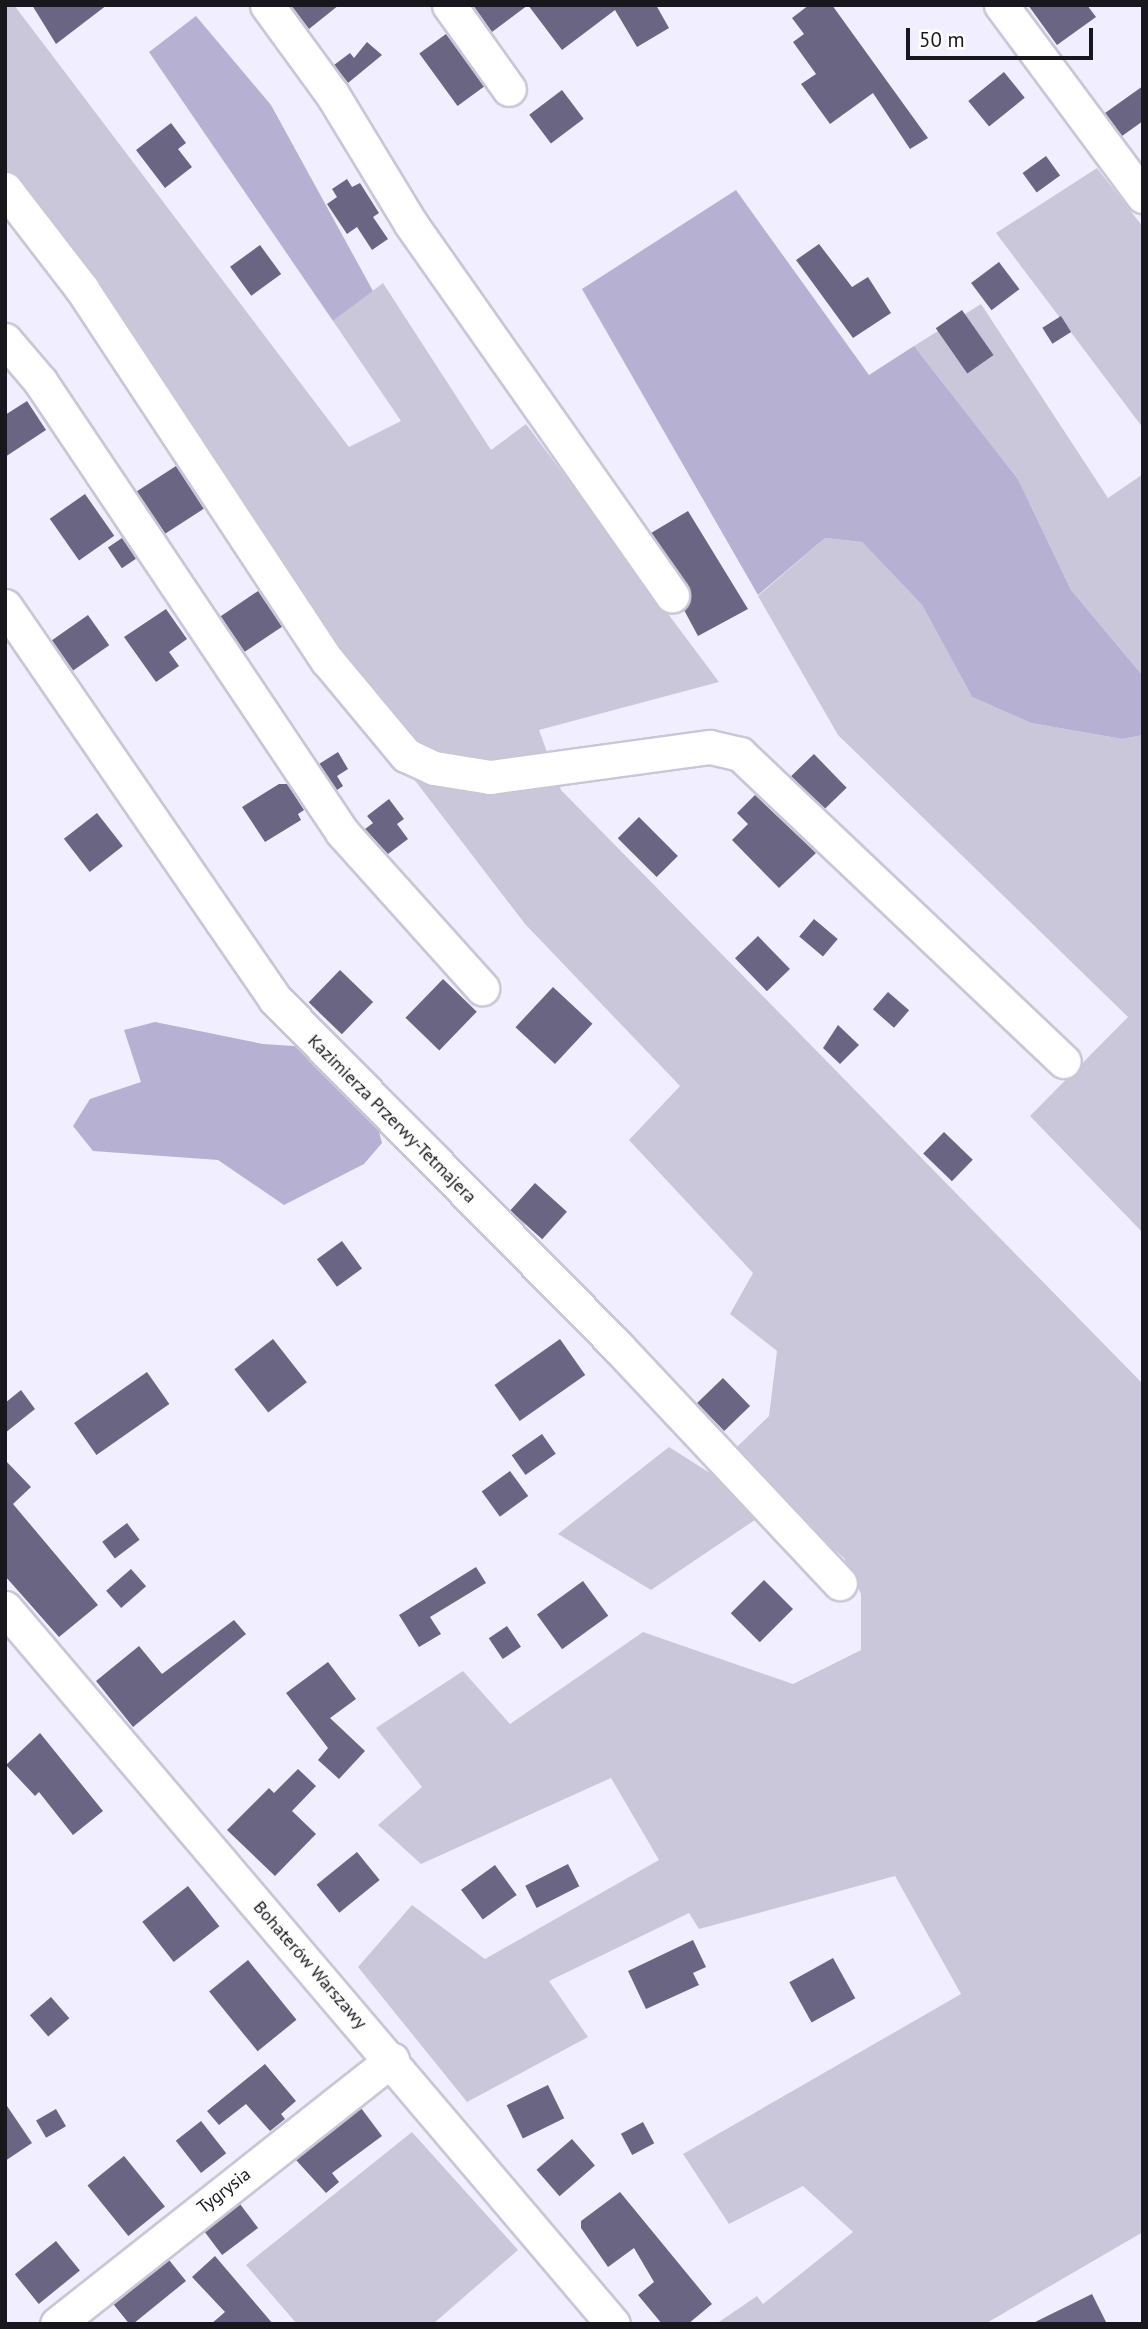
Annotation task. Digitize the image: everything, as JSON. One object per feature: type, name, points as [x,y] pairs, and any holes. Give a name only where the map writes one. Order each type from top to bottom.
[{"type":"street","points":[[267,5],[332,94],[411,225],[672,596]]},
{"type":"street","points":[[449,5],[509,89]]},
{"type":"street","points":[[1000,5],[1143,196]]},
{"type":"street","points":[[5,189],[82,289],[327,660],[406,755],[433,768],[490,777],[710,747],[740,754],[1063,1061]]},
{"type":"street","points":[[5,340],[40,381],[342,832],[482,988]]},
{"type":"street","name":"Kazimierza Przerwy-Tetmajera","points":[[5,606],[275,999],[618,1347],[840,1583]]},
{"type":"street","name":"Bohaterów Warszawy","points":[[5,1608],[392,2059],[613,2324]]},
{"type":"street","name":"Tygrysia","points":[[57,2324],[392,2059]]},
{"type":"shaded area","points":[[5,5],[14,5],[349,447],[401,421],[333,321],[383,283],[491,450],[526,424],[719,682],[539,730],[561,790],[1143,1384],[1143,2232],[985,2324],[716,2324],[757,2296],[763,2304],[853,2232],[803,2186],[729,2224],[683,2154],[961,1994],[895,1876],[699,1929],[689,1913],[549,1981],[588,2037],[467,2102],[358,1967],[412,1905],[485,1959],[659,1860],[611,1778],[421,1864],[378,1825],[422,1787],[376,1728],[463,1671],[510,1724],[643,1632],[793,1684],[861,1650],[861,1594],[844,1558],[780,1503],[651,1590],[558,1534],[669,1447],[710,1473],[769,1416],[777,1351],[730,1314],[753,1273],[629,1140],[680,1086],[525,924],[400,761],[75,266],[5,172]]},
{"type":"shaded area","points":[[196,16],[271,105],[373,291],[333,321],[149,52]]},
{"type":"shaded area","points":[[1097,168],[1143,227],[1143,428],[996,233]]},
{"type":"shaded area","points":[[736,190],[869,375],[914,346],[1018,479],[1071,590],[1143,676],[1143,735],[1122,739],[1031,723],[972,697],[922,605],[862,542],[825,538],[758,595],[582,289]]},
{"type":"shaded area","points":[[981,304],[1108,498],[1143,474],[1143,676],[1071,590],[1018,479],[914,346]]},
{"type":"shaded area","points":[[825,538],[862,542],[922,605],[972,697],[1031,723],[1122,739],[1143,735],[1143,1233],[1030,1116],[1128,1017],[838,735],[758,596]]},
{"type":"shaded area","points":[[155,1022],[263,1044],[309,1047],[375,1116],[382,1143],[364,1164],[284,1205],[218,1160],[93,1151],[73,1126],[90,1099],[141,1082],[124,1030]]},
{"type":"shaded area","points":[[412,2132],[518,2250],[433,2324],[297,2324],[246,2265]]},
{"type":"building","points":[[32,5],[107,5],[56,44]]},
{"type":"building","points":[[291,5],[339,5],[309,29]]},
{"type":"building","points":[[473,5],[528,5],[492,32]]},
{"type":"building","points":[[528,5],[656,5],[669,28],[637,47],[615,10],[562,50]]},
{"type":"building","points":[[809,5],[832,5],[928,138],[910,149],[873,93],[830,124],[801,84],[816,74],[793,42],[804,34],[792,18]]},
{"type":"building","points":[[1028,5],[1087,5],[1096,17],[1057,45]]},
{"type":"building","points":[[446,34],[484,87],[458,106],[419,53]]},
{"type":"building","points":[[367,42],[382,55],[348,83],[334,65],[350,53],[354,58]]},
{"type":"building","points":[[1004,72],[1025,98],[989,127],[968,101]]},
{"type":"building","points":[[1143,86],[1143,121],[1122,136],[1105,113]]},
{"type":"building","points":[[562,90],[584,119],[551,143],[529,115]]},
{"type":"building","points":[[171,123],[186,143],[178,149],[192,167],[165,188],[136,150]]},
{"type":"building","points":[[1046,156],[1060,175],[1037,192],[1023,173]]},
{"type":"building","points":[[347,179],[352,187],[360,183],[379,213],[373,217],[388,239],[372,250],[357,227],[347,234],[327,204],[337,197],[332,189]]},
{"type":"building","points":[[819,244],[852,287],[868,277],[891,313],[853,338],[796,260]]},
{"type":"building","points":[[260,245],[281,274],[251,296],[230,267]]},
{"type":"building","points":[[999,262],[1019,289],[992,310],[971,283]]},
{"type":"building","points":[[962,310],[994,355],[967,373],[936,328]]},
{"type":"building","points":[[1061,316],[1071,332],[1052,344],[1042,328]]},
{"type":"building","points":[[27,401],[46,430],[5,457],[5,415]]},
{"type":"building","points":[[176,466],[204,509],[164,534],[137,492]]},
{"type":"building","points":[[85,494],[114,536],[79,560],[50,519]]},
{"type":"building","points":[[688,511],[748,609],[698,636],[684,610],[691,595],[688,586],[651,533]]},
{"type":"building","points":[[122,538],[136,559],[122,568],[108,548]]},
{"type":"building","points":[[258,591],[282,627],[245,652],[221,616]]},
{"type":"building","points":[[166,609],[187,639],[169,652],[179,666],[156,682],[124,637]]},
{"type":"building","points":[[88,615],[109,645],[73,671],[52,640]]},
{"type":"building","points":[[338,752],[348,769],[337,776],[343,786],[337,790],[319,764]]},
{"type":"building","points":[[814,754],[847,788],[824,810],[791,776]]},
{"type":"building","points":[[279,784],[287,784],[304,810],[298,814],[301,820],[265,842],[242,807]]},
{"type":"building","points":[[755,795],[816,853],[779,888],[732,840],[748,824],[737,813]]},
{"type":"building","points":[[389,799],[404,819],[397,824],[408,839],[388,854],[365,829],[373,823],[367,816]]},
{"type":"building","points":[[97,813],[123,846],[90,872],[64,839]]},
{"type":"building","points":[[639,817],[678,856],[657,877],[618,838]]},
{"type":"building","points":[[814,919],[838,939],[823,957],[799,937]]},
{"type":"building","points":[[758,936],[790,969],[767,991],[735,958]]},
{"type":"building","points":[[340,970],[373,1002],[342,1034],[309,1002]]},
{"type":"building","points":[[443,979],[477,1012],[439,1050],[405,1018]]},
{"type":"building","points":[[553,987],[592,1024],[555,1064],[515,1027]]},
{"type":"building","points":[[888,992],[909,1010],[894,1028],[873,1009]]},
{"type":"building","points":[[838,1025],[859,1045],[840,1064],[823,1048]]},
{"type":"building","points":[[944,1132],[973,1160],[952,1181],[923,1154]]},
{"type":"building","points":[[535,1183],[567,1212],[542,1239],[510,1210]]},
{"type":"building","points":[[342,1241],[362,1269],[337,1287],[317,1259]]},
{"type":"building","points":[[273,1339],[307,1382],[268,1413],[234,1369]]},
{"type":"building","points":[[560,1339],[585,1375],[520,1421],[494,1385]]},
{"type":"building","points":[[147,1372],[169,1404],[96,1455],[74,1423]]},
{"type":"building","points":[[723,1378],[750,1406],[724,1431],[697,1403]]},
{"type":"building","points":[[21,1390],[35,1409],[5,1433],[5,1403]]},
{"type":"building","points":[[542,1434],[556,1454],[525,1475],[512,1455]]},
{"type":"building","points":[[5,1460],[31,1487],[13,1504],[98,1605],[59,1637],[5,1576]]},
{"type":"building","points":[[510,1471],[528,1496],[500,1517],[482,1492]]},
{"type":"building","points":[[127,1523],[140,1540],[115,1558],[102,1542]]},
{"type":"building","points":[[476,1567],[486,1583],[430,1617],[441,1634],[419,1647],[399,1615]]},
{"type":"building","points":[[131,1569],[146,1586],[121,1608],[106,1591]]},
{"type":"building","points":[[764,1580],[793,1609],[760,1642],[731,1613]]},
{"type":"building","points":[[583,1581],[608,1616],[562,1649],[537,1615]]},
{"type":"building","points":[[234,1620],[246,1634],[133,1727],[96,1681],[139,1646],[162,1674]]},
{"type":"building","points":[[507,1626],[521,1647],[503,1659],[489,1638]]},
{"type":"building","points":[[328,1662],[356,1699],[330,1718],[365,1751],[339,1779],[318,1760],[328,1748],[286,1693]]},
{"type":"building","points":[[40,1733],[103,1811],[73,1835],[39,1792],[35,1796],[6,1765]]},
{"type":"building","points":[[298,1769],[316,1786],[292,1811],[316,1834],[275,1876],[227,1830],[269,1788],[274,1793]]},
{"type":"building","points":[[357,1852],[380,1880],[339,1913],[317,1885]]},
{"type":"building","points":[[568,1864],[579,1886],[537,1908],[525,1886]]},
{"type":"building","points":[[495,1865],[517,1895],[483,1920],[461,1890]]},
{"type":"building","points":[[188,1886],[219,1926],[174,1962],[142,1922]]},
{"type":"building","points":[[693,1940],[706,1967],[693,1973],[699,1985],[646,2009],[628,1971]]},
{"type":"building","points":[[833,1958],[855,1998],[812,2022],[789,1982]]},
{"type":"building","points":[[248,1960],[296,2020],[258,2051],[209,1991]]},
{"type":"building","points":[[51,1997],[69,2018],[48,2037],[30,2015]]},
{"type":"building","points":[[265,2064],[296,2101],[281,2114],[285,2119],[270,2131],[246,2104],[219,2125],[207,2111]]},
{"type":"building","points":[[548,2085],[564,2118],[523,2138],[507,2105]]},
{"type":"building","points":[[5,2103],[32,2143],[5,2161]]},
{"type":"building","points":[[361,2108],[382,2136],[332,2173],[339,2182],[326,2193],[296,2160]]},
{"type":"building","points":[[56,2109],[66,2126],[46,2138],[36,2120]]},
{"type":"building","points":[[201,2121],[226,2153],[201,2173],[176,2141]]},
{"type":"building","points":[[643,2122],[654,2143],[632,2155],[621,2134]]},
{"type":"building","points":[[572,2139],[595,2165],[559,2196],[537,2170]]},
{"type":"building","points":[[124,2156],[165,2207],[128,2236],[87,2186]]},
{"type":"building","points":[[620,2192],[712,2304],[688,2324],[662,2324],[638,2295],[654,2282],[634,2248],[608,2267],[581,2228],[581,2221]]},
{"type":"building","points":[[240,2204],[258,2228],[222,2255],[204,2231]]},
{"type":"building","points":[[56,2241],[80,2271],[39,2304],[15,2274]]},
{"type":"building","points":[[215,2256],[273,2324],[211,2324],[225,2312],[192,2277]]},
{"type":"building","points":[[169,2260],[186,2281],[133,2324],[129,2324],[114,2305]]},
{"type":"building","points":[[1092,2294],[1107,2324],[1031,2324]]}]
